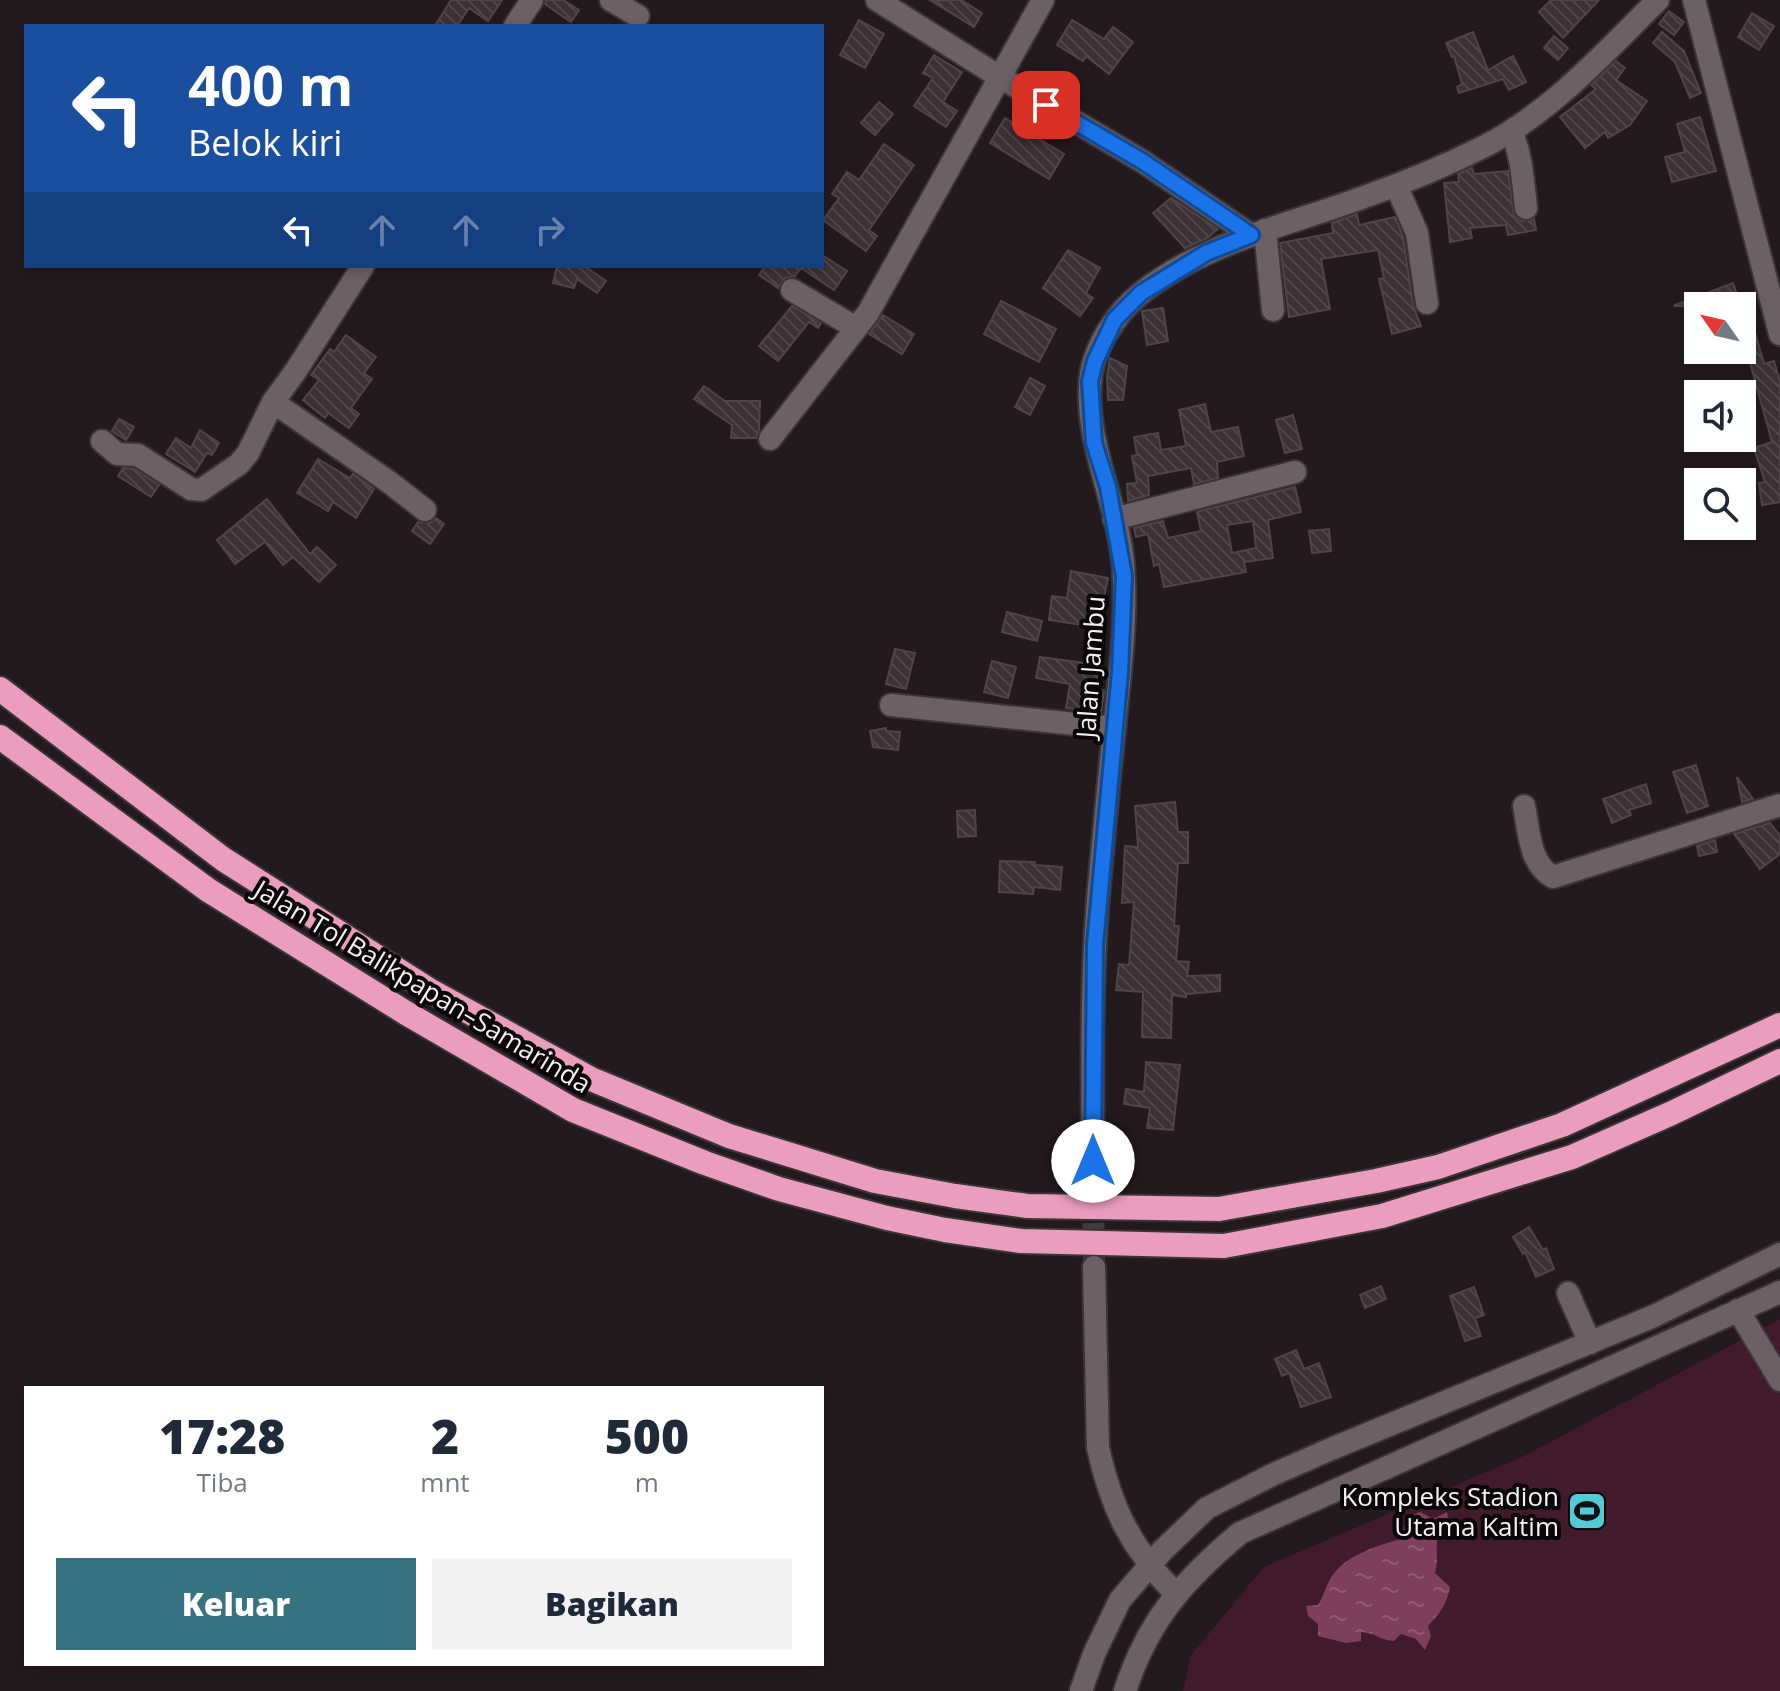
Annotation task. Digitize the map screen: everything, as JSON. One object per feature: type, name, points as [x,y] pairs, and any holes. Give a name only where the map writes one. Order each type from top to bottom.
[{"type":"highway","name":"Jalan Tol Balikpapan–Samarinda","points":[[0,689],[223,859],[429,990],[591,1079],[729,1136],[875,1181],[1027,1206],[1219,1209],[1438,1167],[1562,1125],[1780,1025]]},
{"type":"highway","name":"Jalan Tol Balikpapan–Samarinda","points":[[0,737],[208,890],[406,1013],[573,1110],[779,1189],[945,1230],[1021,1241],[1224,1246],[1382,1216],[1572,1157],[1780,1061]]},
{"type":"street","points":[[611,0],[638,16]]},
{"type":"street","points":[[877,0],[1258,233],[1273,310]]},
{"type":"street","points":[[770,439],[868,313],[1043,0]]},
{"type":"street","name":"Jalan Jambu","points":[[1093,1189],[1095,945],[1124,620],[1124,576],[1108,487],[1094,443],[1090,392],[1095,361],[1103,343],[1115,319],[1141,293],[1206,253],[1396,185],[1511,131],[1600,57],[1658,0]]},
{"type":"street","points":[[1694,0],[1780,334]]},
{"type":"street","points":[[1511,131],[1523,175],[1526,208]]},
{"type":"street","points":[[1396,185],[1417,233],[1427,303]]},
{"type":"street","points":[[102,441],[117,454],[142,456],[191,489],[199,491],[239,464],[255,441],[273,402],[362,268]]},
{"type":"street","points":[[792,290],[856,328]]},
{"type":"street","points":[[273,402],[425,510]]},
{"type":"street","points":[[1114,519],[1295,472]]},
{"type":"street","points":[[891,705],[1114,728]]},
{"type":"street","points":[[1524,806],[1536,861],[1542,871],[1553,877],[1780,805]]},
{"type":"street","points":[[1081,1691],[1094,1654],[1120,1600],[1182,1530],[1207,1508],[1274,1474],[1654,1316],[1780,1254]]},
{"type":"street","points":[[1094,1267],[1098,1448],[1104,1475],[1122,1522],[1149,1566],[1175,1593]]},
{"type":"street","points":[[1125,1691],[1150,1631],[1175,1593],[1240,1533],[1780,1292]]},
{"type":"street","points":[[1568,1293],[1590,1343]]},
{"type":"street","points":[[1738,1310],[1780,1380]]},
{"type":"street","points":[[1538,1364],[1550,1394]]},
{"type":"shaded area","name":"Kompleks Stadion Utama Kaltim","points":[[1780,1319],[1780,1691],[1183,1691],[1191,1655],[1264,1567],[1526,1455]]},
{"type":"water","points":[[1420,1512],[1433,1519],[1447,1512],[1449,1523],[1437,1540],[1435,1573],[1450,1587],[1442,1608],[1428,1626],[1431,1636],[1425,1650],[1416,1639],[1401,1634],[1394,1641],[1361,1632],[1361,1641],[1346,1643],[1318,1636],[1318,1624],[1308,1616],[1306,1606],[1318,1605],[1329,1581],[1342,1565],[1371,1549],[1401,1539],[1406,1522]]},
{"type":"building","points":[[451,0],[502,0],[488,21],[469,8],[458,24],[436,24]]},
{"type":"building","points":[[546,0],[563,0],[579,10],[571,22],[545,4]]},
{"type":"building","points":[[930,0],[961,0],[982,13],[974,27]]},
{"type":"building","points":[[1551,0],[1599,0],[1563,38],[1539,12]]},
{"type":"building","points":[[1669,11],[1684,22],[1674,35],[1659,24]]},
{"type":"building","points":[[1752,13],[1774,26],[1759,50],[1738,37]]},
{"type":"building","points":[[859,20],[884,34],[865,68],[840,55]]},
{"type":"building","points":[[1072,20],[1104,39],[1113,27],[1133,42],[1109,74],[1086,56],[1083,61],[1057,45]]},
{"type":"building","points":[[1473,32],[1488,70],[1513,56],[1526,82],[1509,90],[1503,79],[1459,93],[1457,87],[1462,84],[1454,56],[1446,43]]},
{"type":"building","points":[[1662,32],[1684,51],[1701,93],[1690,98],[1675,62],[1653,43]]},
{"type":"building","points":[[1554,36],[1568,48],[1558,60],[1544,48]]},
{"type":"building","points":[[934,55],[962,72],[943,102],[957,111],[946,127],[914,106],[933,78],[923,73]]},
{"type":"building","points":[[1616,61],[1625,68],[1616,80],[1647,101],[1630,125],[1608,138],[1605,132],[1585,148],[1560,117],[1596,89],[1591,85]]},
{"type":"building","points":[[879,102],[893,114],[875,135],[861,123]]},
{"type":"building","points":[[1700,117],[1716,171],[1672,182],[1665,157],[1685,152],[1677,124]]},
{"type":"building","points":[[1005,118],[1064,154],[1049,179],[990,143]]},
{"type":"building","points":[[884,144],[914,165],[869,230],[877,236],[866,251],[824,221],[839,198],[832,194],[847,172],[859,180]]},
{"type":"building","points":[[1472,168],[1474,174],[1508,171],[1514,216],[1521,221],[1534,219],[1536,230],[1508,235],[1506,225],[1470,228],[1472,238],[1450,242],[1444,183],[1459,182],[1458,174]]},
{"type":"building","points":[[1171,198],[1218,229],[1185,248],[1153,213]]},
{"type":"building","points":[[1357,214],[1359,225],[1395,217],[1403,237],[1413,305],[1421,326],[1392,334],[1379,279],[1384,278],[1378,250],[1321,259],[1330,309],[1289,317],[1280,243],[1333,233],[1332,223]]},
{"type":"building","points":[[1068,250],[1100,268],[1086,293],[1093,298],[1080,316],[1043,288]]},
{"type":"building","points":[[824,256],[847,271],[834,290],[801,268],[824,268]]},
{"type":"building","points":[[557,268],[587,268],[606,281],[597,293],[577,279],[574,288],[553,283]]},
{"type":"building","points":[[764,268],[801,268],[794,277],[785,278],[778,288],[759,275]]},
{"type":"building","points":[[1733,283],[1736,292],[1709,292]]},
{"type":"building","points":[[1001,301],[1056,329],[1039,362],[984,334]]},
{"type":"building","points":[[792,306],[821,323],[818,328],[809,322],[778,361],[759,346]]},
{"type":"building","points":[[1163,308],[1168,341],[1147,345],[1142,311]]},
{"type":"building","points":[[883,315],[914,334],[902,354],[869,334]]},
{"type":"building","points":[[346,335],[376,357],[364,373],[372,379],[351,408],[359,414],[349,428],[328,413],[325,418],[303,400],[319,380],[311,375],[330,349],[334,352]]},
{"type":"building","points":[[1756,336],[1764,364],[1774,361],[1780,382],[1780,502],[1762,505],[1759,483],[1765,482],[1756,447],[1772,442],[1750,364],[1756,364]]},
{"type":"building","points":[[1110,358],[1127,366],[1123,400],[1108,400]]},
{"type":"building","points":[[1030,378],[1045,386],[1030,415],[1015,407]]},
{"type":"building","points":[[704,386],[725,401],[760,401],[756,438],[731,438],[732,425],[694,399]]},
{"type":"building","points":[[1205,404],[1211,432],[1238,427],[1244,456],[1217,462],[1218,478],[1194,484],[1191,468],[1148,476],[1149,495],[1128,501],[1127,484],[1137,483],[1132,456],[1137,455],[1134,437],[1158,433],[1161,450],[1186,446],[1179,410]]},
{"type":"building","points":[[1293,415],[1302,449],[1285,453],[1276,420]]},
{"type":"building","points":[[119,419],[134,427],[126,440],[112,431]]},
{"type":"building","points":[[200,430],[219,443],[212,455],[207,453],[195,472],[166,454],[176,438],[191,448]]},
{"type":"building","points":[[318,459],[350,478],[353,474],[374,489],[356,518],[333,502],[328,511],[297,493]]},
{"type":"building","points":[[123,468],[134,469],[159,485],[151,497],[118,476]]},
{"type":"building","points":[[1295,487],[1301,512],[1268,520],[1273,558],[1244,562],[1246,572],[1164,587],[1159,564],[1154,566],[1148,534],[1136,537],[1134,528],[1163,521],[1168,538],[1201,531],[1197,512]],"holes":[[[1253,521],[1256,548],[1232,553],[1227,525]]]},
{"type":"building","points":[[267,499],[310,554],[317,547],[336,565],[319,582],[293,557],[283,565],[265,542],[235,564],[217,540]]},
{"type":"building","points":[[436,518],[444,524],[430,544],[412,531],[418,522],[430,523]]},
{"type":"building","points":[[1329,529],[1331,551],[1312,553],[1309,531]]},
{"type":"building","points":[[1071,571],[1108,578],[1104,598],[1093,596],[1089,626],[1049,620],[1052,596],[1067,598]]},
{"type":"building","points":[[1007,612],[1042,621],[1037,641],[1002,632]]},
{"type":"building","points":[[895,649],[915,653],[906,689],[886,684]]},
{"type":"building","points":[[1040,657],[1100,665],[1095,689],[1104,691],[1101,713],[1066,708],[1070,684],[1036,678]]},
{"type":"building","points":[[992,661],[1016,667],[1008,698],[984,692]]},
{"type":"building","points":[[886,728],[886,731],[900,732],[898,750],[873,747],[870,731]]},
{"type":"building","points":[[1696,765],[1708,806],[1687,813],[1673,772]]},
{"type":"building","points":[[1737,777],[1753,799],[1742,802]]},
{"type":"building","points":[[1646,784],[1651,803],[1629,810],[1631,815],[1612,823],[1603,799]]},
{"type":"building","points":[[1175,802],[1178,832],[1188,832],[1188,863],[1178,863],[1174,926],[1179,926],[1176,961],[1189,962],[1187,976],[1220,975],[1220,991],[1186,994],[1186,997],[1172,995],[1171,1038],[1142,1037],[1143,992],[1116,990],[1119,964],[1129,965],[1134,902],[1122,903],[1125,846],[1138,847],[1135,806]]},
{"type":"building","points":[[975,810],[976,836],[958,837],[957,811]]},
{"type":"building","points":[[1770,823],[1780,836],[1780,854],[1760,869],[1734,834]]},
{"type":"building","points":[[1715,840],[1717,852],[1699,856],[1697,846]]},
{"type":"building","points":[[1000,861],[1062,867],[1060,890],[1034,887],[1033,894],[999,892]]},
{"type":"building","points":[[1146,1062],[1180,1065],[1173,1130],[1147,1128],[1150,1108],[1124,1104],[1126,1089],[1144,1092]]},
{"type":"building","points":[[1529,1227],[1543,1250],[1546,1248],[1554,1269],[1536,1277],[1525,1252],[1523,1254],[1513,1237]]},
{"type":"building","points":[[1381,1286],[1386,1299],[1365,1308],[1360,1295]]},
{"type":"building","points":[[1474,1287],[1484,1315],[1475,1318],[1481,1336],[1465,1341],[1450,1296]]},
{"type":"building","points":[[1296,1350],[1304,1369],[1319,1363],[1331,1397],[1301,1407],[1289,1373],[1282,1376],[1275,1359]]},
{"type":"tunnel","points":[[1093,1190],[1094,1260]]},
{"type":"place","name":"Kompleks Stadion Utama Kaltim","points":[[1587,1511]]},
{"type":"route","points":[[1046,105],[1142,161],[1251,235],[1206,253],[1141,293],[1115,319],[1095,361],[1090,381],[1094,443],[1108,487],[1124,576],[1120,672],[1095,945],[1093,1161]]}]
